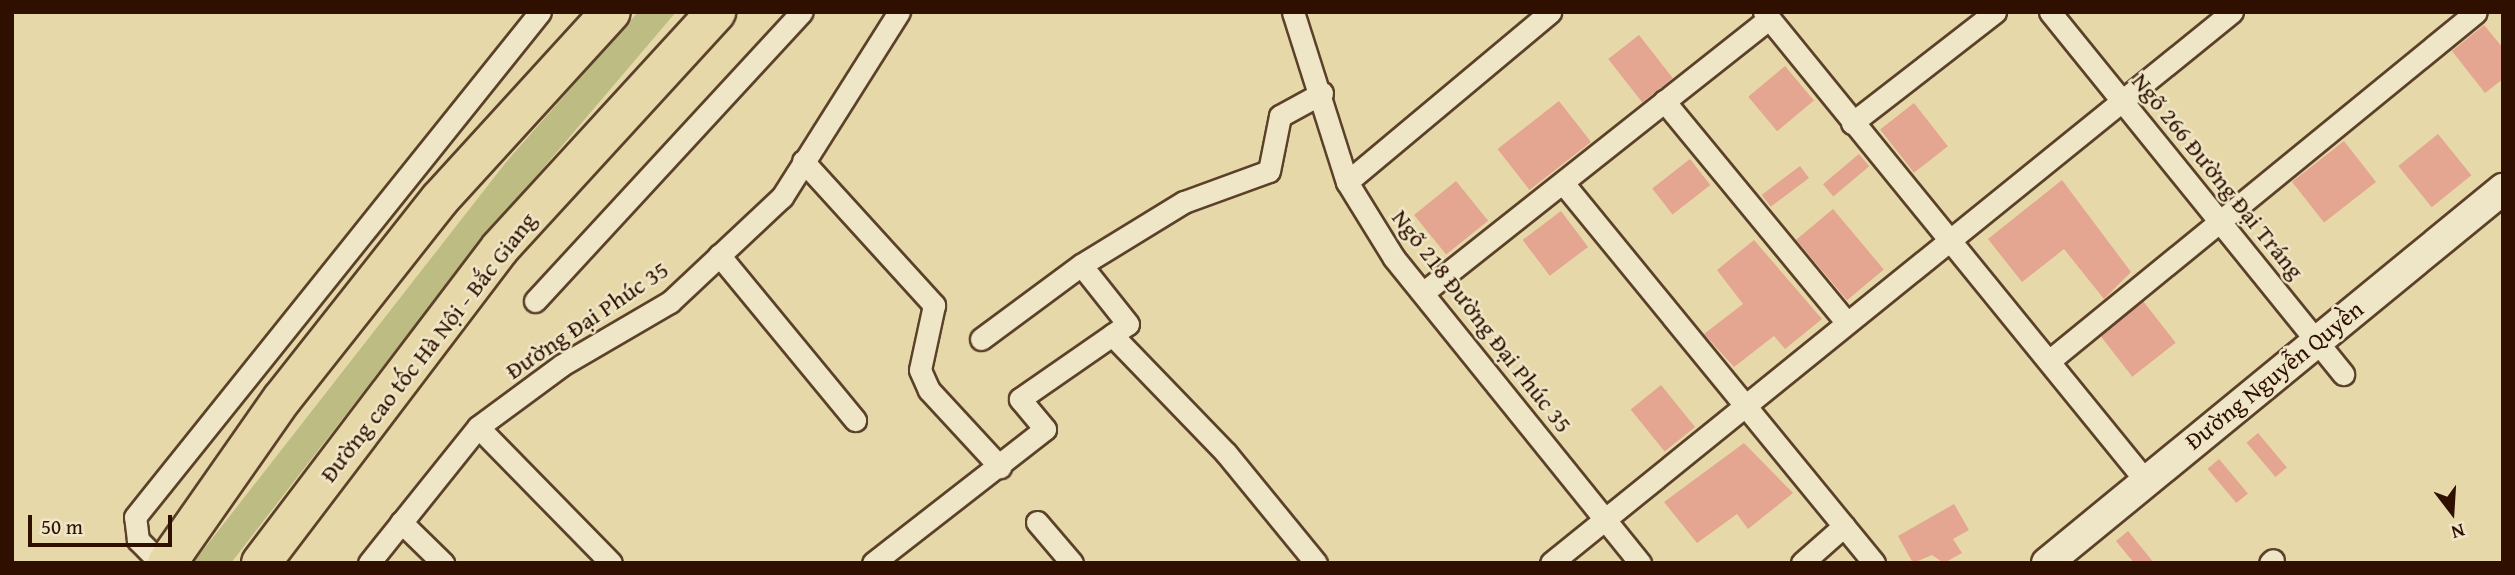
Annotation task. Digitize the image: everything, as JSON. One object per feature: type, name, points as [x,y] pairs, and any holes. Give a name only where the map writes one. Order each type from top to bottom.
[{"type":"highway","points":[[163,562],[282,399],[440,199],[611,12]]},
{"type":"highway","name":"Đường cao tốc Hà Nội - Bắc Giang","points":[[261,563],[500,248],[716,12]]},
{"type":"street","points":[[163,562],[138,540],[135,517],[540,12]]},
{"type":"street","points":[[535,301],[802,12]]},
{"type":"street","name":"Đường Đại Phúc 35","points":[[369,563],[478,426],[562,365],[670,302],[782,197],[899,12]]},
{"type":"street","name":"Ngõ 218 Đường Đại Phúc 35","points":[[1293,12],[1322,93],[1347,182],[1394,258],[1640,563]]},
{"type":"street","points":[[1347,182],[1550,12]]},
{"type":"street","points":[[1852,123],[1995,12]]},
{"type":"street","name":"Ngõ 266 Đường Đại Tráng","points":[[2050,12],[2222,218],[2343,374]]},
{"type":"street","points":[[1551,563],[1846,322],[1951,243],[2232,12]]},
{"type":"street","points":[[2049,361],[2476,12]]},
{"type":"street","points":[[1424,292],[1563,183],[1766,15],[2145,480]]},
{"type":"street","points":[[981,339],[1081,265],[1184,202],[1269,170],[1280,116],[1322,93]]},
{"type":"street","points":[[1664,101],[1846,322]]},
{"type":"street","points":[[803,161],[934,305],[920,370],[929,390],[1000,467]]},
{"type":"street","points":[[1563,183],[1874,563]]},
{"type":"street","name":"Đường Nguyễn Quyền","points":[[2047,563],[2503,189]]},
{"type":"street","points":[[719,255],[855,420]]},
{"type":"street","points":[[873,563],[1000,467],[1045,429],[1020,399],[1129,324],[1081,265]]},
{"type":"street","points":[[1112,334],[1226,453],[1316,563]]},
{"type":"street","points":[[478,426],[611,563]]},
{"type":"street","points":[[401,522],[443,563]]},
{"type":"street","points":[[1037,522],[1072,563]]},
{"type":"street","points":[[1801,563],[1844,526]]},
{"type":"shaded area","points":[[638,12],[676,12],[466,259],[231,563],[193,563],[507,161]]},
{"type":"building","points":[[2484,25],[2503,48],[2503,79],[2485,93],[2452,51]]},
{"type":"building","points":[[1639,35],[1673,78],[1642,102],[1608,59]]},
{"type":"building","points":[[1785,66],[1814,100],[1777,131],[1748,97]]},
{"type":"building","points":[[1559,101],[1591,142],[1530,190],[1498,149]]},
{"type":"building","points":[[1914,103],[1948,146],[1914,173],[1880,129]]},
{"type":"building","points":[[2438,134],[2471,175],[2432,207],[2398,166]]},
{"type":"building","points":[[2344,141],[2376,182],[2324,223],[2292,182]]},
{"type":"building","points":[[1859,154],[1869,166],[1833,196],[1823,184]]},
{"type":"building","points":[[1690,159],[1710,185],[1672,215],[1652,189]]},
{"type":"building","points":[[1800,166],[1809,178],[1771,207],[1762,195]]},
{"type":"building","points":[[2062,180],[2131,272],[2104,299],[2064,249],[2022,282],[1988,239]]},
{"type":"building","points":[[1456,181],[1488,221],[1446,255],[1414,215]]},
{"type":"building","points":[[1833,209],[1884,270],[1847,300],[1796,240]]},
{"type":"building","points":[[1561,211],[1588,247],[1550,276],[1523,240]]},
{"type":"building","points":[[1754,240],[1822,319],[1785,349],[1774,336],[1734,367],[1704,334],[1743,304],[1717,270]]},
{"type":"building","points":[[2143,301],[2176,343],[2132,377],[2100,335]]},
{"type":"building","points":[[1661,385],[1695,427],[1665,452],[1631,410]]},
{"type":"building","points":[[2258,433],[2287,467],[2275,477],[2247,443]]},
{"type":"building","points":[[1744,443],[1793,493],[1748,529],[1737,514],[1697,543],[1664,502]]},
{"type":"building","points":[[2219,459],[2248,493],[2236,503],[2208,469]]},
{"type":"building","points":[[1954,504],[1969,530],[1953,539],[1962,553],[1944,563],[1932,555],[1913,563],[1898,536]]},
{"type":"building","points":[[2128,531],[2154,563],[2134,563],[2116,541]]}]
